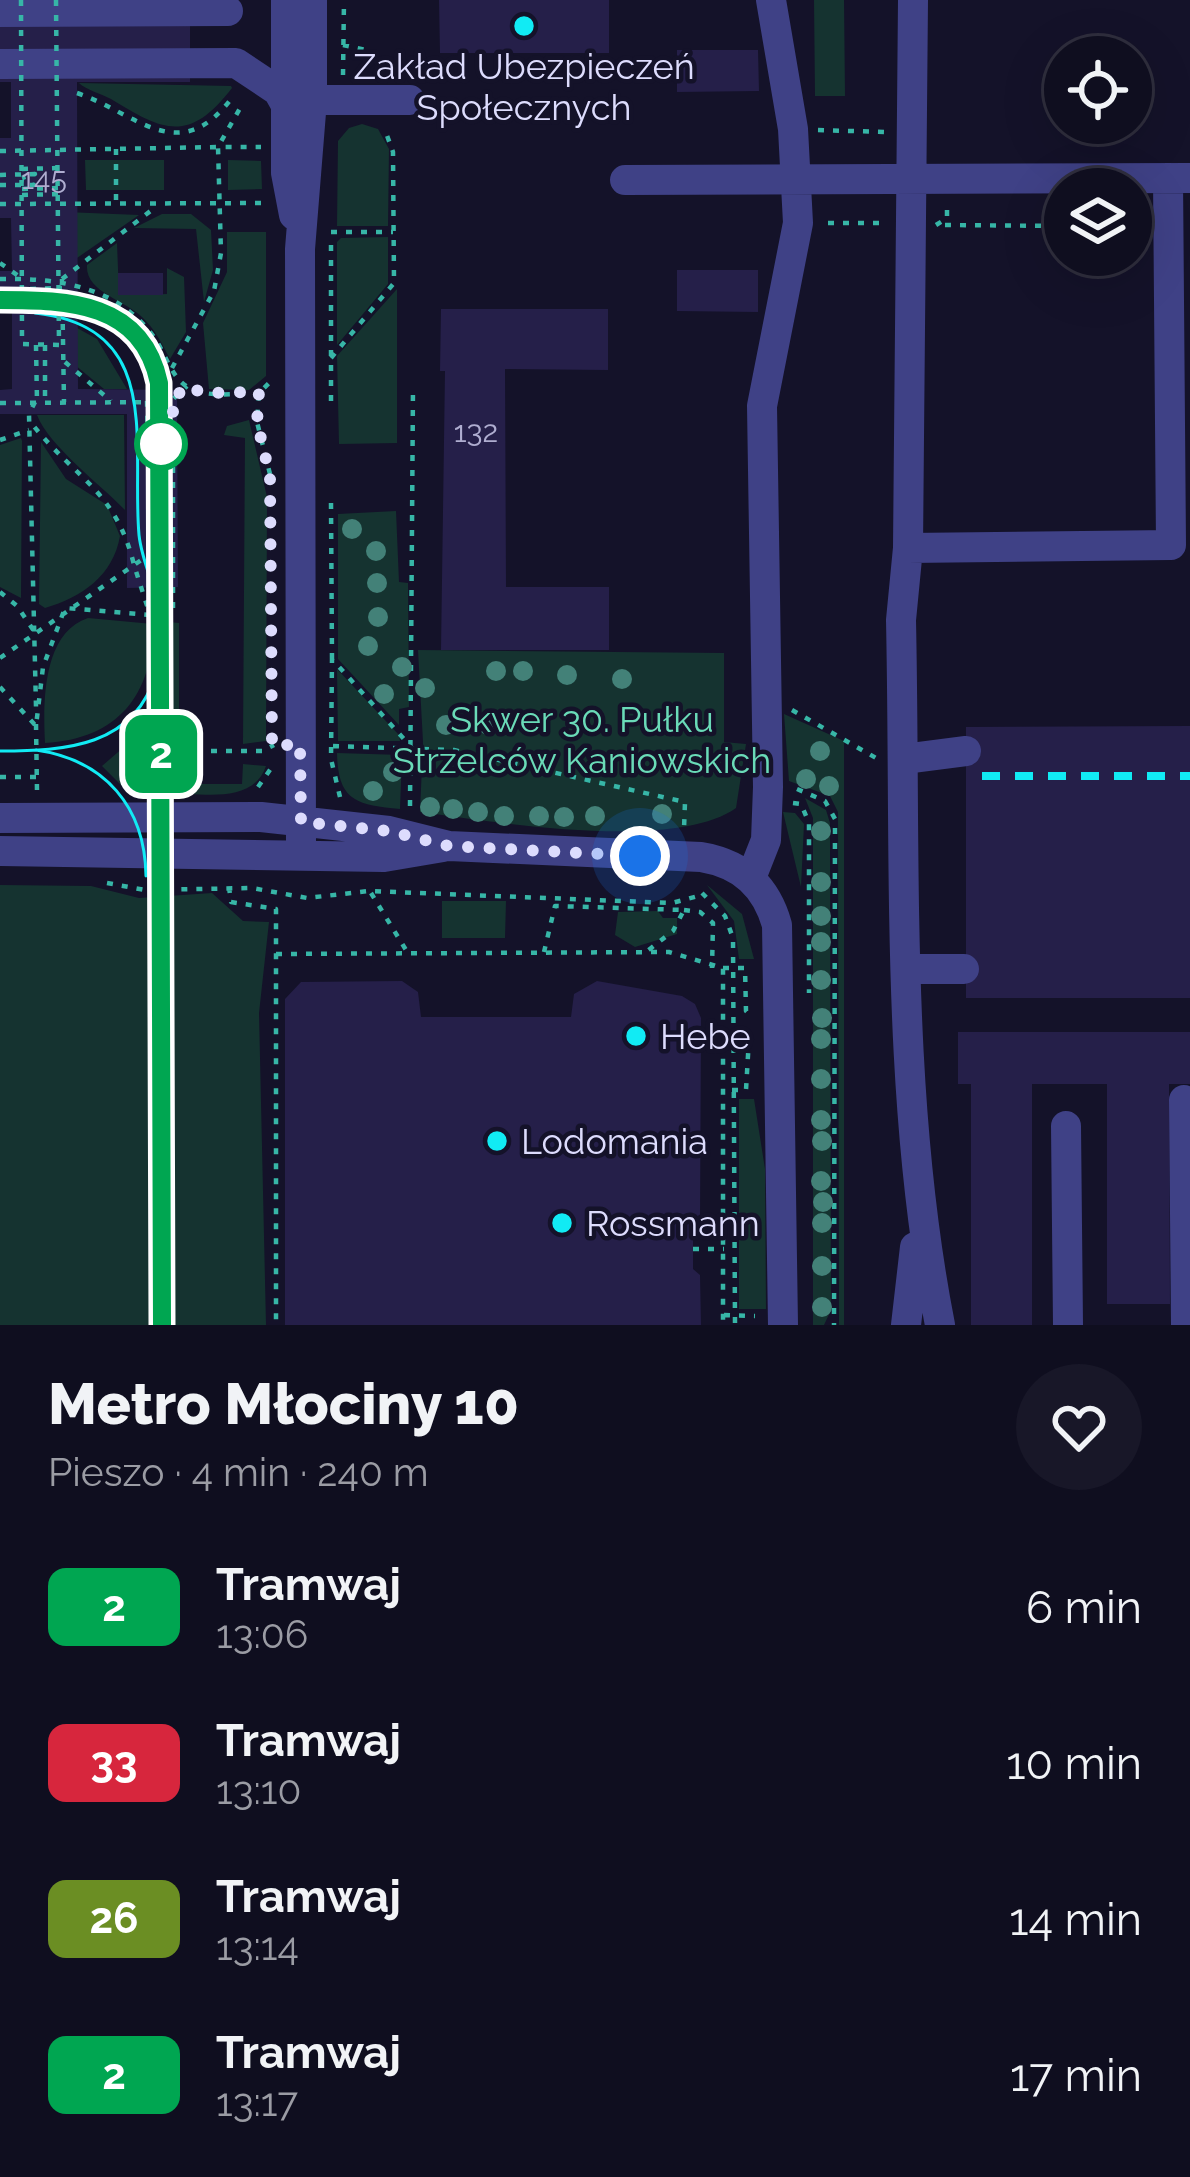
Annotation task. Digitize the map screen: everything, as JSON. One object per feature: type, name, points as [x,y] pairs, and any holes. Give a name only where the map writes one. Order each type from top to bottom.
[{"type":"street","points":[[286,0],[314,101],[320,202],[300,249]]},
{"type":"street","points":[[301,837],[286,745],[300,249],[286,173],[314,101],[322,52],[312,0]]},
{"type":"street","points":[[751,878],[766,840],[768,787],[763,406],[798,223],[797,181],[771,0]]},
{"type":"street","points":[[913,0],[908,548],[901,620],[904,768],[919,1217],[940,1325]]},
{"type":"street","points":[[0,12],[228,6],[247,78]]},
{"type":"street","points":[[12,78],[247,78],[314,101],[410,90]]},
{"type":"street","points":[[625,180],[1179,178],[1180,545],[908,548]]},
{"type":"street","points":[[904,768],[966,751]]},
{"type":"street","points":[[0,818],[301,837]]},
{"type":"street","points":[[0,851],[389,831],[449,846],[701,857],[728,864],[751,878],[772,908],[778,944],[775,1320]]},
{"type":"street","points":[[909,970],[964,969]]},
{"type":"street","points":[[1184,1100],[1186,1325]]},
{"type":"street","points":[[1066,1126],[1068,1325]]},
{"type":"street","points":[[906,1325],[919,1217]]},
{"type":"path","points":[[21,0],[22,344],[58,345],[56,0]]},
{"type":"path","points":[[314,101],[343,58],[344,0]]},
{"type":"path","points":[[322,52],[343,45],[371,52],[410,90]]},
{"type":"path","points":[[322,52],[343,58]]},
{"type":"path","points":[[0,79],[12,78],[35,88]]},
{"type":"path","points":[[44,79],[66,78]]},
{"type":"path","points":[[50,88],[84,95],[140,126],[168,133],[211,120],[247,78]]},
{"type":"path","points":[[172,368],[214,291],[221,253],[218,147],[247,78]]},
{"type":"path","points":[[331,358],[394,283],[392,143],[374,122]]},
{"type":"path","points":[[0,151],[273,147]]},
{"type":"path","points":[[116,149],[116,204]]},
{"type":"path","points":[[22,169],[58,168]]},
{"type":"path","points":[[0,175],[34,174],[22,186]]},
{"type":"path","points":[[0,184],[34,185],[22,186]]},
{"type":"path","points":[[22,186],[58,191]]},
{"type":"path","points":[[22,186],[58,191]]},
{"type":"path","points":[[31,189],[32,204]]},
{"type":"path","points":[[320,202],[331,232],[331,401]]},
{"type":"path","points":[[0,204],[272,203]]},
{"type":"path","points":[[62,279],[161,204]]},
{"type":"path","points":[[935,239],[942,225],[1044,226]]},
{"type":"path","points":[[331,232],[393,232]]},
{"type":"path","points":[[0,263],[22,279]]},
{"type":"path","points":[[62,279],[64,402]]},
{"type":"path","points":[[0,280],[62,279],[129,311],[187,386],[203,393],[259,392]]},
{"type":"path","points":[[0,290],[62,288]]},
{"type":"path","points":[[36,345],[36,402],[29,421],[38,802]]},
{"type":"path","points":[[44,345],[45,402]]},
{"type":"path","points":[[63,360],[111,401]]},
{"type":"path","points":[[270,476],[257,422],[259,392],[272,375]]},
{"type":"path","points":[[37,379],[46,379]]},
{"type":"path","points":[[65,608],[173,615],[173,402],[187,386]]},
{"type":"path","points":[[409,816],[413,386]]},
{"type":"path","points":[[0,658],[65,608],[150,554],[147,401]]},
{"type":"path","points":[[0,403],[173,402]]},
{"type":"path","points":[[29,421],[77,476],[101,490],[124,523],[150,615]]},
{"type":"path","points":[[0,440],[30,430]]},
{"type":"path","points":[[331,492],[333,783],[346,803]]},
{"type":"path","points":[[0,592],[17,606],[34,631]]},
{"type":"path","points":[[36,727],[43,667],[65,608]]},
{"type":"path","points":[[332,659],[412,748]]},
{"type":"path","points":[[0,687],[36,727]]},
{"type":"path","points":[[766,697],[904,768]]},
{"type":"path","points":[[254,790],[269,776],[286,745]]},
{"type":"path","points":[[211,751],[262,751],[286,745],[454,750],[685,802],[684,835]]},
{"type":"path","points":[[0,777],[37,777]]},
{"type":"path","points":[[768,787],[811,794],[834,814],[834,1325]]},
{"type":"path","points":[[233,875],[231,902],[276,908],[276,1325]]},
{"type":"path","points":[[96,880],[136,890],[229,887],[307,898],[368,888],[684,906],[713,923],[712,968]]},
{"type":"path","points":[[702,884],[703,896],[731,927],[735,1325]]},
{"type":"path","points":[[646,952],[673,931],[684,906],[684,886]]},
{"type":"path","points":[[368,888],[407,952]]},
{"type":"path","points":[[544,952],[555,906],[684,906],[703,896]]},
{"type":"path","points":[[276,954],[669,952],[712,968],[746,968],[751,1036],[746,1090],[724,1090]]},
{"type":"path","points":[[723,968],[723,1325]]},
{"type":"path","points":[[693,1249],[724,1249]]},
{"type":"path","points":[[723,1315],[775,1320]]},
{"type":"green space","points":[[814,0],[844,0],[845,96],[815,96]]},
{"type":"green space","points":[[79,83],[232,88],[202,118],[175,127],[146,119]]},
{"type":"green space","points":[[362,124],[378,129],[389,149],[388,226],[337,226],[338,141],[349,128]]},
{"type":"green space","points":[[85,160],[164,160],[164,190],[86,190]]},
{"type":"green space","points":[[228,160],[261,161],[262,189],[228,190]]},
{"type":"green space","points":[[65,212],[139,215],[77,258]]},
{"type":"green space","points":[[162,214],[191,214],[211,230],[213,270],[204,302],[196,229],[134,228]]},
{"type":"green space","points":[[227,232],[266,232],[266,376],[249,390],[209,389],[203,323],[227,272]]},
{"type":"green space","points":[[388,237],[388,284],[337,345],[337,242]]},
{"type":"green space","points":[[117,243],[119,295],[167,294],[167,268],[184,277],[186,332],[170,359],[147,322],[99,289],[88,274],[87,265]]},
{"type":"green space","points":[[397,289],[397,443],[339,444],[337,356]]},
{"type":"green space","points":[[68,323],[97,339],[127,389],[104,389],[69,360]]},
{"type":"green space","points":[[37,415],[124,415],[125,510],[64,452]]},
{"type":"green space","points":[[249,420],[267,497],[266,741],[243,744],[245,438],[224,435],[227,426]]},
{"type":"green space","points":[[21,438],[21,598],[0,587],[0,445]]},
{"type":"green space","points":[[41,442],[66,479],[107,505],[120,536],[111,563],[94,583],[45,608],[39,604]]},
{"type":"green space","points":[[396,511],[399,582],[408,583],[409,707],[399,709],[399,725],[338,659],[338,514]]},
{"type":"green space","points":[[88,618],[153,624],[146,672],[138,692],[111,722],[71,740],[45,743],[44,709],[54,654],[73,626]]},
{"type":"green space","points":[[169,622],[179,623],[179,784],[242,784],[243,764],[266,766],[250,787],[225,794],[168,793]]},
{"type":"green space","name":"Skwer 30. Pułku Strzelców Kaniowskich","points":[[418,650],[724,653],[724,742],[746,744],[736,808],[708,821],[671,829],[629,831],[537,827],[420,812],[423,742]]},
{"type":"green space","points":[[337,669],[399,735],[400,741],[338,741]]},
{"type":"green space","points":[[784,714],[844,741],[844,1325],[839,1325],[838,812],[830,796],[789,781]]},
{"type":"green space","points":[[154,721],[154,792],[128,792],[102,766]]},
{"type":"green space","points":[[337,753],[402,755],[400,809],[352,797],[341,781]]},
{"type":"green space","points":[[805,798],[826,810],[830,823],[831,1310],[824,1325],[813,1325],[813,818]]},
{"type":"green space","points":[[783,812],[795,813],[804,824],[801,887]]},
{"type":"green space","points":[[0,885],[91,886],[139,898],[212,893],[243,921],[269,922],[259,1013],[266,1325],[0,1325]]},
{"type":"green space","points":[[707,885],[742,914],[754,959],[739,959],[734,921]]},
{"type":"green space","points":[[442,901],[506,901],[505,938],[442,938]]},
{"type":"green space","points":[[658,911],[663,918],[677,918],[677,934],[635,947],[615,935],[618,912]]},
{"type":"green space","points":[[739,1099],[754,1099],[765,1169],[766,1309],[739,1309]]},
{"type":"building","points":[[0,0],[190,0],[190,82],[77,82],[78,389],[177,390],[178,587],[127,588],[127,414],[0,414],[0,390],[12,389],[12,287],[0,287],[0,271],[12,271],[11,218],[0,218],[0,138],[11,138],[11,82],[0,82]]},
{"type":"building","name":"Zakład Ubezpieczeń Społecznych","points":[[439,0],[609,0],[609,53],[440,53]]},
{"type":"building","points":[[677,50],[758,50],[759,91],[677,92]]},
{"type":"building","points":[[677,270],[758,270],[758,312],[677,311]]},
{"type":"building","points":[[118,273],[163,273],[163,295],[118,295]]},
{"type":"building","points":[[441,309],[608,309],[608,370],[505,369],[506,587],[609,587],[609,650],[441,650],[445,371],[440,371]]},
{"type":"building","points":[[1190,726],[1190,998],[966,998],[966,727]]},
{"type":"building","points":[[402,981],[418,992],[421,1017],[571,1017],[574,994],[597,981],[682,996],[695,1004],[701,1018],[700,1225],[693,1231],[693,1269],[700,1275],[701,1325],[285,1325],[285,999],[301,982]]},
{"type":"building","points":[[958,1032],[1190,1032],[1190,1084],[1169,1084],[1170,1304],[1107,1304],[1107,1084],[1032,1084],[1032,1325],[971,1325],[971,1084],[958,1084]]},
{"type":"tram line","points":[[0,300],[76,305],[119,321],[137,335],[159,383],[162,1325]]},
{"type":"tram line","name":"2","points":[[0,300],[76,302],[105,310],[144,344],[159,383],[162,1325]]},
{"type":"tram line","points":[[35,313],[76,323],[105,341],[123,365],[137,428],[140,542],[154,589]]},
{"type":"tram line","points":[[0,751],[72,746],[115,730],[146,698],[156,673]]},
{"type":"tram line","points":[[36,750],[82,764],[116,791],[138,829],[146,876]]},
{"type":"railway","points":[[982,776],[1190,776]]},
{"type":"place","name":"Zakład Ubezpieczeń Społecznych","points":[[524,26]]},
{"type":"place","name":"Hebe","points":[[636,1036]]},
{"type":"place","name":"Lodomania","points":[[497,1141]]},
{"type":"place","name":"Rossmann","points":[[562,1223]]},
{"type":"route","points":[[161,444],[173,443],[173,399],[187,386],[203,393],[259,392],[257,422],[267,446],[270,476],[272,745],[300,745],[301,822],[389,831],[449,846],[640,856]]}]
